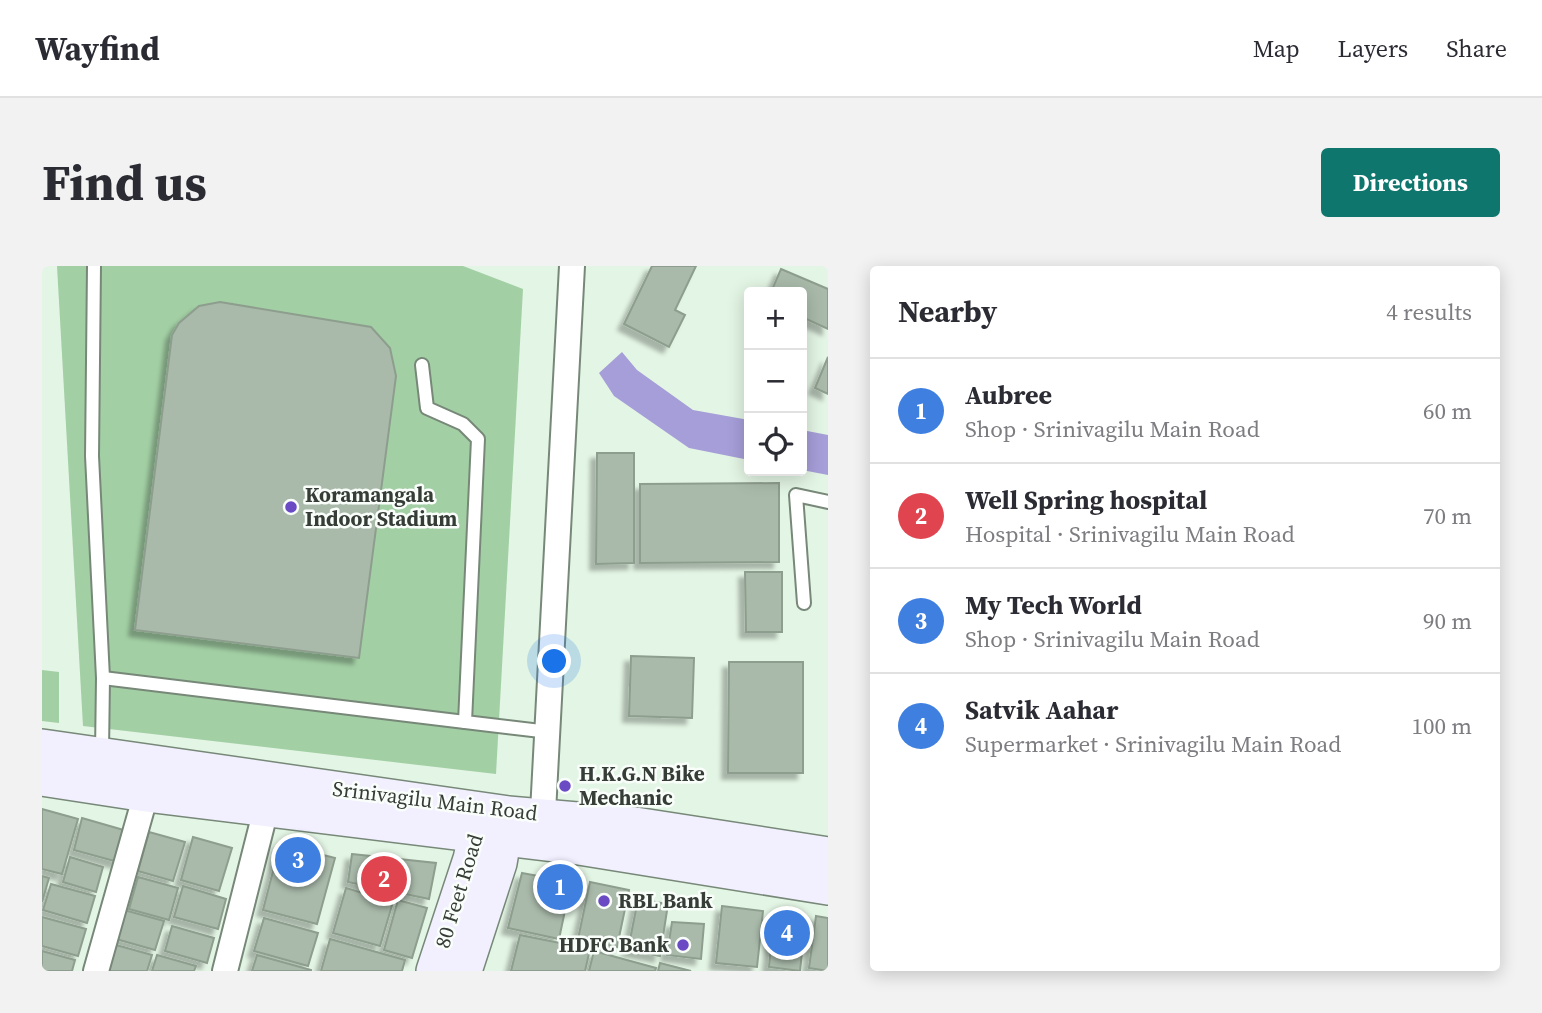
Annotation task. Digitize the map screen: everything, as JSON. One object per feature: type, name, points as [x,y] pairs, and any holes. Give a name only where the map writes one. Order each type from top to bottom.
[{"type":"main road","name":"Srinivagilu Main Road","points":[[42,747],[102,754],[493,824]]},
{"type":"main road","name":"Srinivagilu Main Road","points":[[42,778],[266,809],[542,829],[828,887]]},
{"type":"main road","name":"80 Feet Road","points":[[434,971],[464,882],[493,824]]},
{"type":"main road","name":"80 Feet Road","points":[[464,971],[493,824]]},
{"type":"main road","name":"Srinivagilu Main Road","points":[[542,829],[635,825],[828,855]]},
{"type":"street","points":[[542,829],[572,266]]},
{"type":"street","points":[[96,971],[146,794]]},
{"type":"street","points":[[225,971],[266,809]]},
{"type":"lane","points":[[94,266],[92,456],[103,678],[102,754]]},
{"type":"lane","points":[[422,365],[427,408],[463,424],[478,439],[465,722]]},
{"type":"lane","points":[[804,603],[796,495],[828,502]]},
{"type":"lane","points":[[103,678],[549,732]]},
{"type":"green space","name":"Koramangala Indoor Stadium","points":[[57,266],[463,266],[523,289],[496,774],[83,726]]},
{"type":"green space","points":[[42,670],[59,672],[59,723],[42,721]]},
{"type":"shaded area","points":[[622,352],[637,370],[693,410],[744,419],[744,459],[689,448],[614,396],[599,373]]},
{"type":"shaded area","points":[[807,431],[828,435],[828,475],[807,471]]},
{"type":"building","points":[[652,266],[696,266],[675,310],[685,315],[669,347],[624,324]]},
{"type":"building","points":[[781,269],[828,289],[828,329],[807,319],[807,287],[773,287]]},
{"type":"building","name":"Koramangala Indoor Stadium","points":[[220,302],[371,327],[390,348],[396,376],[359,658],[135,630],[172,335],[179,323],[199,306]]},
{"type":"building","points":[[828,357],[828,394],[815,388]]},
{"type":"building","points":[[597,453],[634,453],[634,563],[596,564]]},
{"type":"building","points":[[779,483],[779,562],[640,563],[640,484]]},
{"type":"building","points":[[745,572],[782,572],[782,632],[746,632]]},
{"type":"building","points":[[631,656],[694,658],[692,718],[629,716]]},
{"type":"building","points":[[729,662],[803,662],[803,773],[728,773]]},
{"type":"building","points":[[42,809],[78,819],[62,874],[42,869]]},
{"type":"building","points":[[82,818],[127,831],[118,862],[74,850]]},
{"type":"building","points":[[149,832],[185,842],[173,881],[138,871]]},
{"type":"building","points":[[193,837],[232,848],[219,891],[181,880]]},
{"type":"building","points":[[280,844],[335,858],[317,924],[263,910]]},
{"type":"building","points":[[352,854],[436,863],[429,899],[348,882]]},
{"type":"building","points":[[70,857],[103,867],[96,892],[63,882]]},
{"type":"building","points":[[522,873],[571,882],[559,939],[508,928]]},
{"type":"building","points":[[42,876],[49,878],[42,902]]},
{"type":"building","points":[[138,877],[178,888],[169,920],[129,909]]},
{"type":"building","points":[[590,882],[629,890],[617,947],[578,939]]},
{"type":"building","points":[[51,884],[95,896],[87,923],[43,910]]},
{"type":"building","points":[[183,886],[226,899],[218,929],[174,917]]},
{"type":"building","points":[[346,888],[393,902],[380,946],[333,933]]},
{"type":"building","points":[[638,899],[668,904],[660,956],[628,950]]},
{"type":"building","points":[[398,900],[427,908],[412,958],[384,950]]},
{"type":"building","points":[[722,906],[763,911],[757,967],[716,963]]},
{"type":"building","points":[[124,910],[164,921],[155,950],[116,939]]},
{"type":"building","points":[[816,916],[828,918],[828,971],[809,968]]},
{"type":"building","points":[[42,917],[86,929],[78,956],[42,946]]},
{"type":"building","points":[[264,918],[318,933],[308,966],[254,951]]},
{"type":"building","points":[[672,922],[704,924],[701,959],[667,955]]},
{"type":"building","points":[[773,923],[805,926],[800,971],[769,967]]},
{"type":"building","points":[[172,926],[214,938],[207,963],[165,951]]},
{"type":"building","points":[[520,935],[590,949],[585,971],[511,971]]},
{"type":"building","points":[[330,939],[405,960],[402,971],[321,971]]},
{"type":"building","points":[[116,945],[152,955],[147,971],[109,971]]},
{"type":"building","points":[[42,951],[75,960],[72,971],[42,971]]},
{"type":"building","points":[[594,951],[656,968],[655,971],[589,971]]},
{"type":"building","points":[[157,955],[196,966],[194,971],[152,971]]},
{"type":"building","points":[[257,955],[311,970],[311,971],[252,971]]},
{"type":"building","points":[[660,963],[691,971],[658,971]]},
{"type":"place","name":"Koramangala Indoor Stadium","points":[[291,507]]},
{"type":"place","name":"H.K.G.N Bike Mechanic","points":[[565,786]]},
{"type":"place","name":"My Tech World","points":[[298,860]]},
{"type":"place","name":"Well Spring hospital","points":[[384,879]]},
{"type":"place","name":"Aubree","points":[[560,887]]},
{"type":"place","name":"RBL Bank","points":[[604,901]]},
{"type":"place","name":"Satvik Aahar","points":[[787,933]]},
{"type":"place","name":"HDFC Bank","points":[[683,945]]}]
